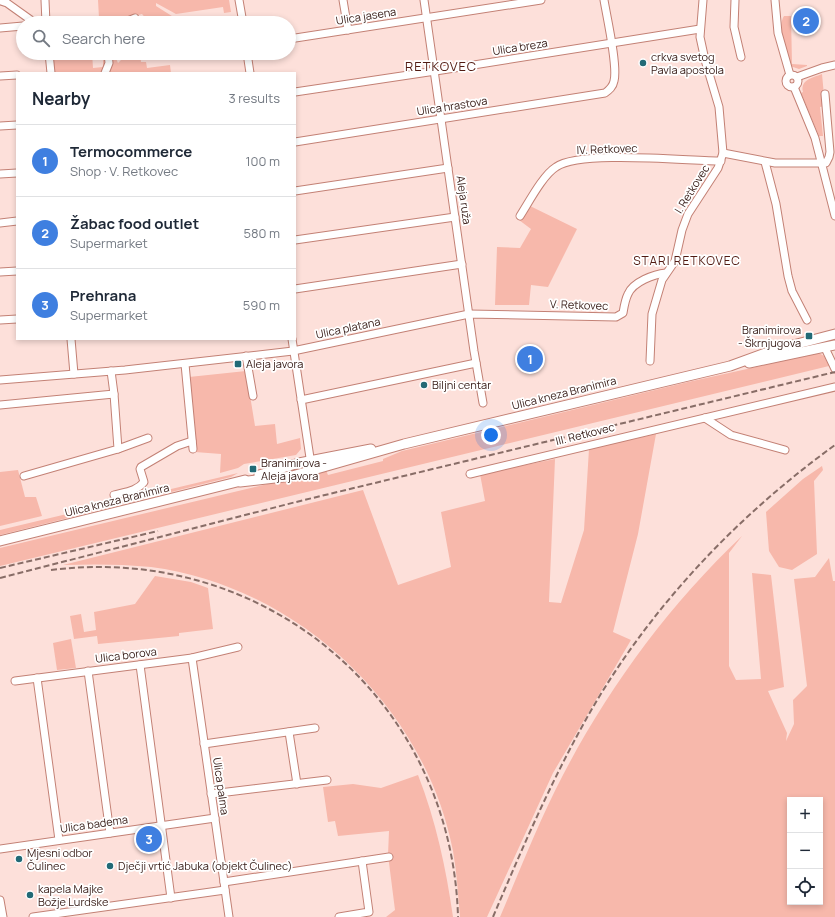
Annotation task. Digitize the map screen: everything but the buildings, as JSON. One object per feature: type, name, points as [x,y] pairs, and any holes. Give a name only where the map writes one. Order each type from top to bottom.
[{"type":"main road","name":"Ulica kneza Branimira","points":[[730,366],[774,350],[835,334]]},
{"type":"main road","name":"Ulica kneza Branimira","points":[[240,482],[292,476],[404,444],[730,366],[775,359],[835,345]]},
{"type":"main road","name":"Ulica kneza Branimira","points":[[0,542],[240,482],[310,460],[404,444]]},
{"type":"street","points":[[45,0],[46,16]]},
{"type":"street","points":[[239,0],[241,16]]},
{"type":"street","points":[[343,0],[348,30]]},
{"type":"street","name":"Aleja ruža","points":[[424,0],[483,403]]},
{"type":"street","name":"Ulica jasena","points":[[296,38],[541,0]]},
{"type":"street","points":[[604,0],[610,43]]},
{"type":"street","name":"I. Retkovec","points":[[650,362],[652,314],[666,273],[673,266],[675,261],[688,214],[722,161],[723,153],[719,107],[704,54],[700,29],[703,0]]},
{"type":"street","points":[[736,0],[734,27],[741,57]]},
{"type":"street","points":[[775,0],[778,33],[790,75]]},
{"type":"street","points":[[1,1],[7,3],[26,16]]},
{"type":"street","points":[[0,28],[16,27]]},
{"type":"street","name":"Ulica breza","points":[[296,92],[434,72],[700,29]]},
{"type":"street","name":"Ulica hrastova","points":[[296,142],[605,93],[611,88],[614,81],[615,69],[610,43]]},
{"type":"street","points":[[50,60],[51,72]]},
{"type":"street","points":[[105,72],[109,60]]},
{"type":"street","points":[[248,60],[250,72]]},
{"type":"street","points":[[790,75],[797,77],[835,65]]},
{"type":"street","points":[[0,76],[16,75]]},
{"type":"street","points":[[790,75],[786,80],[786,84],[790,87],[794,87]]},
{"type":"street","points":[[794,87],[798,83],[797,77]]},
{"type":"street","points":[[794,87],[815,138],[835,216]]},
{"type":"street","points":[[723,153],[765,162],[821,164],[828,161],[830,152],[825,94]]},
{"type":"street","points":[[0,126],[16,125]]},
{"type":"street","name":"IV. Retkovec","points":[[520,216],[549,173],[565,162],[588,158],[722,161]]},
{"type":"street","points":[[765,162],[776,204],[788,276],[792,291],[807,320]]},
{"type":"street","points":[[296,191],[448,168]]},
{"type":"street","points":[[0,174],[16,173]]},
{"type":"street","points":[[296,240],[455,217]]},
{"type":"street","points":[[0,222],[16,221]]},
{"type":"street","points":[[296,289],[462,264]]},
{"type":"street","points":[[0,272],[16,271]]},
{"type":"street","name":"V. Retkovec","points":[[469,314],[616,318],[623,313],[628,294],[635,285],[653,276],[666,273]]},
{"type":"street","name":"Ulica platana","points":[[0,380],[185,364],[293,351],[469,314]]},
{"type":"street","points":[[0,320],[16,319]]},
{"type":"street","points":[[71,340],[74,374]]},
{"type":"street","points":[[292,340],[312,471]]},
{"type":"street","points":[[825,348],[835,368]]},
{"type":"street","points":[[246,356],[253,396]]},
{"type":"street","points":[[301,400],[476,363]]},
{"type":"street","points":[[114,495],[137,488],[144,482],[140,469],[141,467],[177,446],[193,445],[185,364]]},
{"type":"street","points":[[111,371],[118,449]]},
{"type":"street","name":"III. Retkovec","points":[[470,474],[835,387]]},
{"type":"street","points":[[0,404],[114,394]]},
{"type":"street","points":[[705,418],[731,435],[785,450]]},
{"type":"street","points":[[24,476],[118,449],[148,438]]},
{"type":"street","name":"Ulica borova","points":[[16,681],[192,658],[238,647]]},
{"type":"street","name":"Ulica palma","points":[[192,658],[229,917]]},
{"type":"street","points":[[140,665],[171,898]]},
{"type":"street","points":[[88,671],[110,833]]},
{"type":"street","points":[[37,678],[59,840]]},
{"type":"street","points":[[204,744],[315,728]]},
{"type":"street","points":[[289,732],[297,784]]},
{"type":"street","points":[[211,794],[326,780]]},
{"type":"street","name":"Ulica badema","points":[[0,849],[215,818]]},
{"type":"street","points":[[224,882],[389,857]]},
{"type":"street","points":[[339,917],[368,912],[362,861]]},
{"type":"street","points":[[33,917],[78,914],[225,890]]},
{"type":"street","points":[[0,900],[3,917]]},
{"type":"shaded area","points":[[98,0],[229,0],[231,12],[224,13],[223,7],[176,14],[156,3],[156,6],[172,16],[144,16],[142,14],[135,16],[99,16]]},
{"type":"shaded area","points":[[784,16],[791,16],[792,64],[807,65],[799,69],[790,66],[782,33],[782,20]]},
{"type":"shaded area","points":[[53,60],[92,60],[93,68],[103,67],[103,60],[107,60],[104,72],[54,72]]},
{"type":"shaded area","points":[[110,60],[117,60],[118,63],[121,60],[141,60],[141,62],[146,62],[147,68],[170,65],[171,72],[108,72]]},
{"type":"shaded area","points":[[822,74],[825,106],[820,107],[823,136],[819,136],[801,93],[803,92],[803,85],[805,82]]},
{"type":"shaded area","points":[[528,205],[577,229],[548,287],[531,285],[529,305],[495,305],[497,247],[520,248],[531,229],[519,220]]},
{"type":"shaded area","points":[[819,353],[824,356],[829,366],[0,566],[0,548],[326,470],[328,475],[383,461],[383,459],[402,451],[688,382]]},
{"type":"shaded area","points":[[246,371],[255,426],[275,424],[277,444],[300,438],[301,449],[296,455],[244,464],[238,468],[220,473],[221,454],[195,452],[189,377]]},
{"type":"shaded area","points":[[656,434],[638,534],[613,632],[631,640],[553,773],[487,917],[460,917],[453,851],[438,798],[415,748],[384,702],[346,662],[303,627],[256,599],[205,579],[151,567],[107,564],[63,565],[363,490],[398,585],[451,567],[441,512],[485,501],[480,474],[555,459],[549,602],[561,603],[584,530],[589,449]]},
{"type":"shaded area","points":[[822,466],[823,470],[814,481],[817,554],[792,570],[779,567],[769,551],[766,512],[803,479]]},
{"type":"shaded area","points":[[18,470],[25,497],[36,497],[42,516],[0,526],[0,472]]},
{"type":"shaded area","points":[[238,473],[231,477],[0,535],[0,530]]},
{"type":"shaded area","points":[[742,536],[729,553],[729,666],[736,680],[761,679],[752,573],[771,575],[784,687],[768,691],[787,733],[786,741],[794,724],[793,700],[807,686],[794,579],[815,577],[829,558],[833,581],[835,581],[835,917],[500,917],[554,792],[581,742],[600,710],[642,648],[715,562]]},
{"type":"shaded area","points":[[155,576],[191,582],[208,588],[213,629],[179,633],[179,636],[98,644],[97,636],[74,639],[70,616],[81,614],[84,632],[96,630],[94,612],[135,604]]},
{"type":"shaded area","points":[[71,639],[76,668],[57,670],[53,643]]},
{"type":"shaded area","points":[[418,775],[440,845],[453,917],[386,917],[395,910],[388,855],[389,831],[338,836],[335,821],[328,822],[323,787],[353,784],[381,788]]},
{"type":"railway","points":[[0,578],[296,502],[835,372]]},
{"type":"railway","points":[[493,917],[536,819],[571,747],[608,683],[634,644],[663,606],[694,570],[727,536],[798,473],[835,445]]},
{"type":"railway","points":[[0,568],[158,531]]},
{"type":"railway","points":[[51,570],[130,568],[204,582],[272,611],[332,652],[383,705],[422,767],[448,839],[458,917]]},
{"type":"place","name":"Žabac food outlet","points":[[806,21]]},
{"type":"place","name":"crkva svetog Pavla apostola","points":[[643,63]]},
{"type":"place","name":"Branimirova - Škrnjugova","points":[[809,336]]},
{"type":"place","name":"Termocommerce","points":[[530,359]]},
{"type":"place","name":"Aleja javora","points":[[238,364]]},
{"type":"place","name":"Biljni centar","points":[[424,385]]},
{"type":"place","name":"Branimirova - Aleja javora","points":[[253,469]]},
{"type":"place","name":"Prehrana","points":[[149,839]]},
{"type":"place","name":"Mjesni odbor Čulinec","points":[[19,859]]},
{"type":"place","name":"Dječji vrtić Jabuka (objekt Čulinec)","points":[[110,866]]},
{"type":"place","name":"kapela Majke Božje Lurdske","points":[[30,895]]},
{"type":"district","name":"RETKOVEC","points":[[441,66]]},
{"type":"district","name":"STARI RETKOVEC","points":[[687,261]]}]
